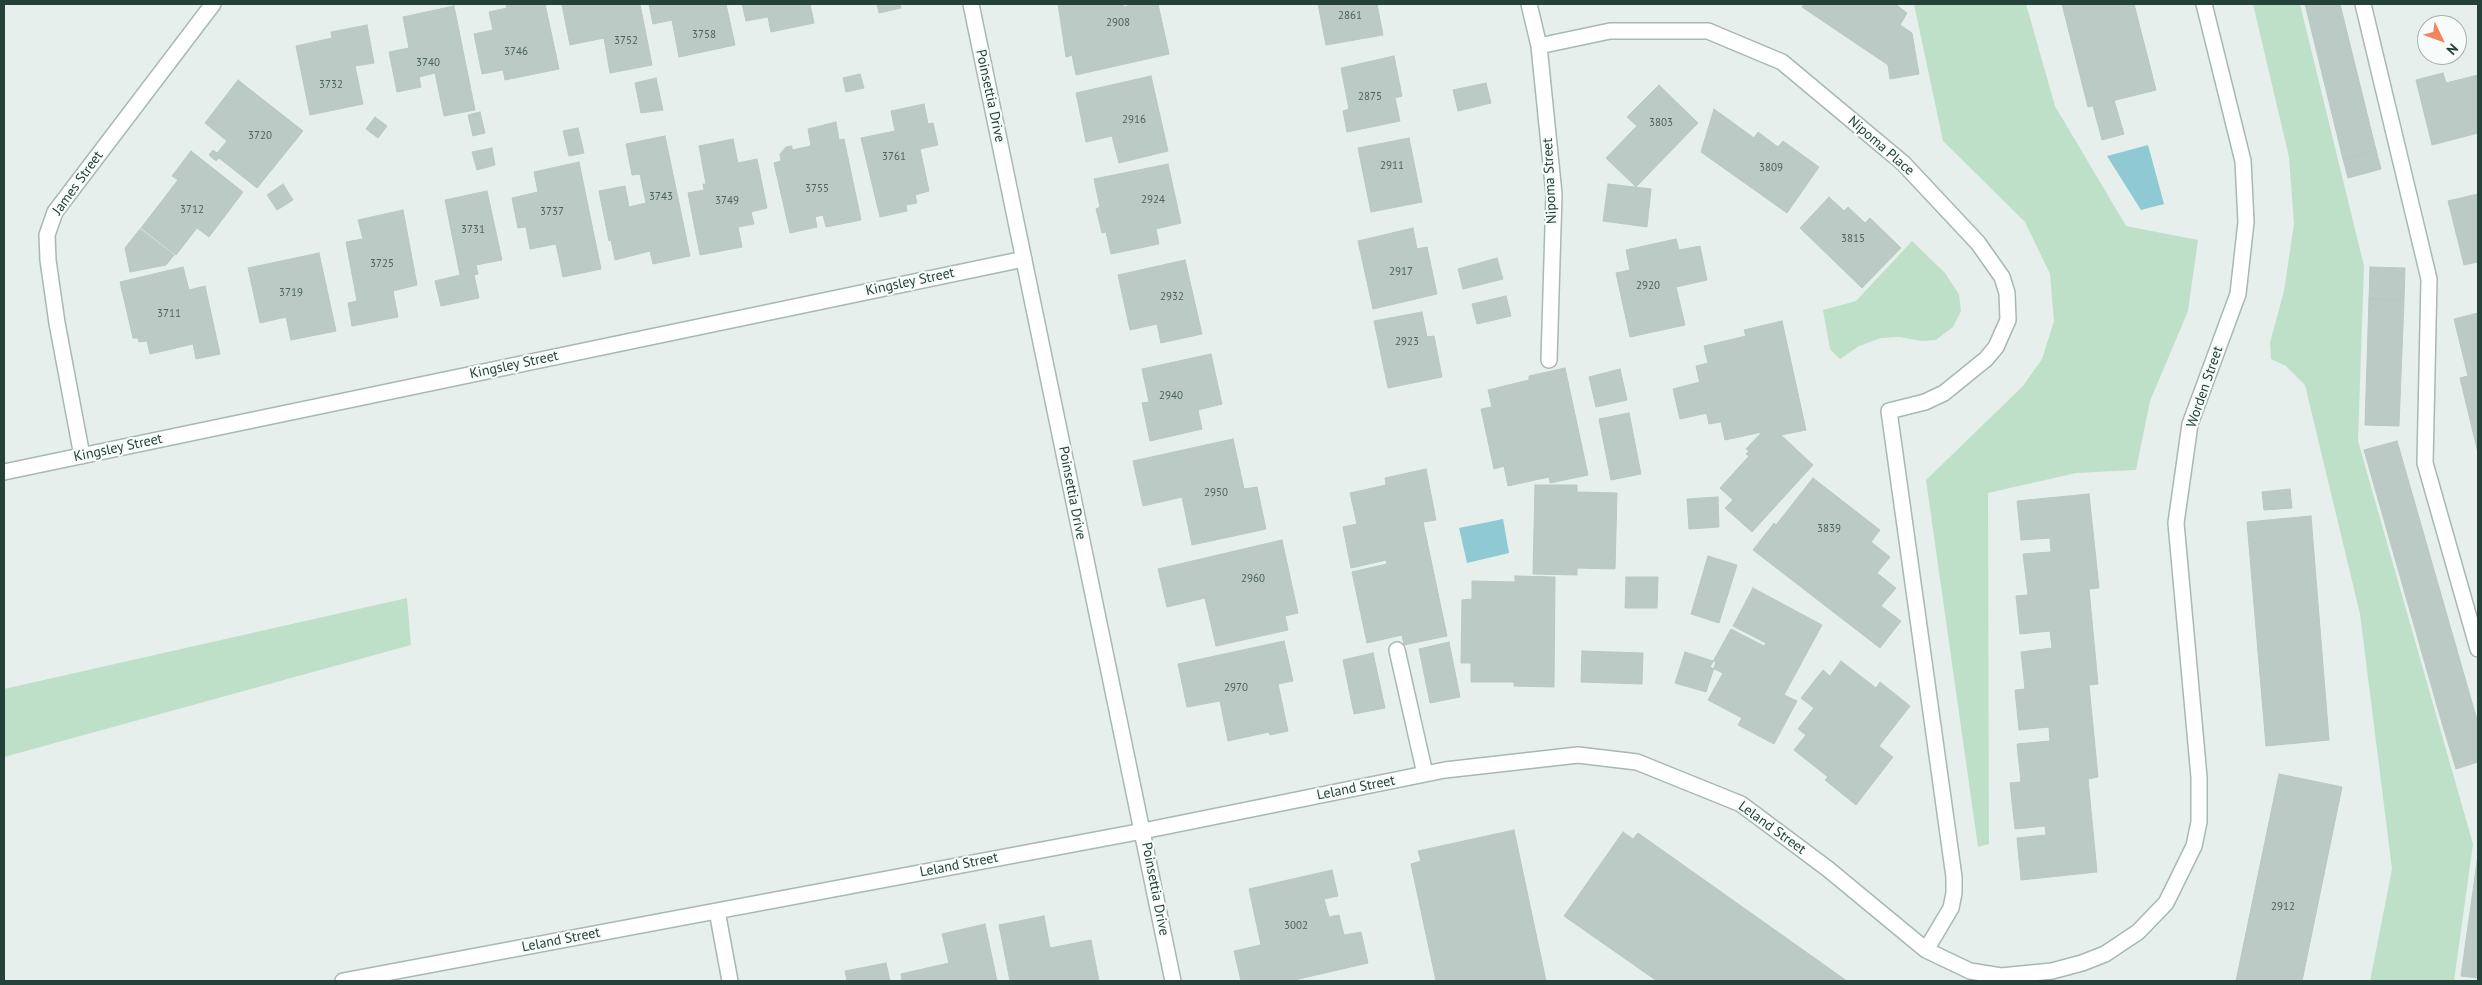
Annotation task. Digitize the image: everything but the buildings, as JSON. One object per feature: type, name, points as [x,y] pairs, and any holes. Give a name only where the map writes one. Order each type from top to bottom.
[{"type":"street","name":"James Street","points":[[82,456],[48,260],[47,235],[55,212],[213,4]]},
{"type":"street","name":"Poinsettia Drive","points":[[971,4],[1144,830],[1173,981]]},
{"type":"street","name":"Nipoma Street","points":[[1529,4],[1539,46],[1554,194],[1549,360]]},
{"type":"street","name":"Worden Street","points":[[2199,777],[2176,523],[2190,424],[2238,294],[2246,222],[2243,161],[2204,4]]},
{"type":"street","points":[[2363,4],[2429,279],[2425,463],[2478,649]]},
{"type":"street","name":"Nipoma Place","points":[[1539,46],[1610,31],[1708,31],[1782,62],[1903,163],[1990,258],[2002,277],[2008,305],[2004,333],[1986,360],[1944,392],[1925,402],[1889,411],[1954,877],[1954,893],[1951,908],[1926,950]]},
{"type":"street","name":"Kingsley Street","points":[[4,472],[1024,259]]},
{"type":"street","points":[[1397,650],[1425,774]]},
{"type":"street","name":"Leland Street","points":[[342,981],[1144,830],[1445,770],[1578,755],[1637,762],[1741,804],[1828,869],[1926,950],[1970,971],[2001,976],[2052,971],[2082,963],[2123,944],[2148,924],[2166,903],[2194,846],[2199,822],[2199,777]]},
{"type":"street","points":[[717,911],[730,981]]},
{"type":"green space","points":[[1914,4],[2026,4],[2055,106],[2126,226],[2198,240],[2188,311],[2150,401],[2136,470],[2076,473],[1988,493],[1989,844],[1978,847],[1926,480],[2023,386],[2042,359],[2054,321],[2050,274],[2025,222],[1943,141]]},
{"type":"green space","points":[[2253,4],[2300,4],[2364,266],[2358,441],[2473,844],[2454,981],[2370,981],[2392,869],[2360,614],[2305,385],[2286,366],[2271,359],[2270,343],[2284,291],[2294,224],[2289,157]]},
{"type":"green space","points":[[1912,241],[1945,273],[1959,294],[1961,311],[1953,327],[1936,340],[1922,341],[1899,337],[1881,338],[1859,346],[1840,359],[1830,349],[1823,310],[1856,301]]},
{"type":"green space","points":[[407,598],[411,645],[4,757],[4,689]]},
{"type":"water","points":[[2148,145],[2164,204],[2141,210],[2107,156]]},
{"type":"water","points":[[1503,519],[1509,553],[1467,563],[1459,528]]}]
